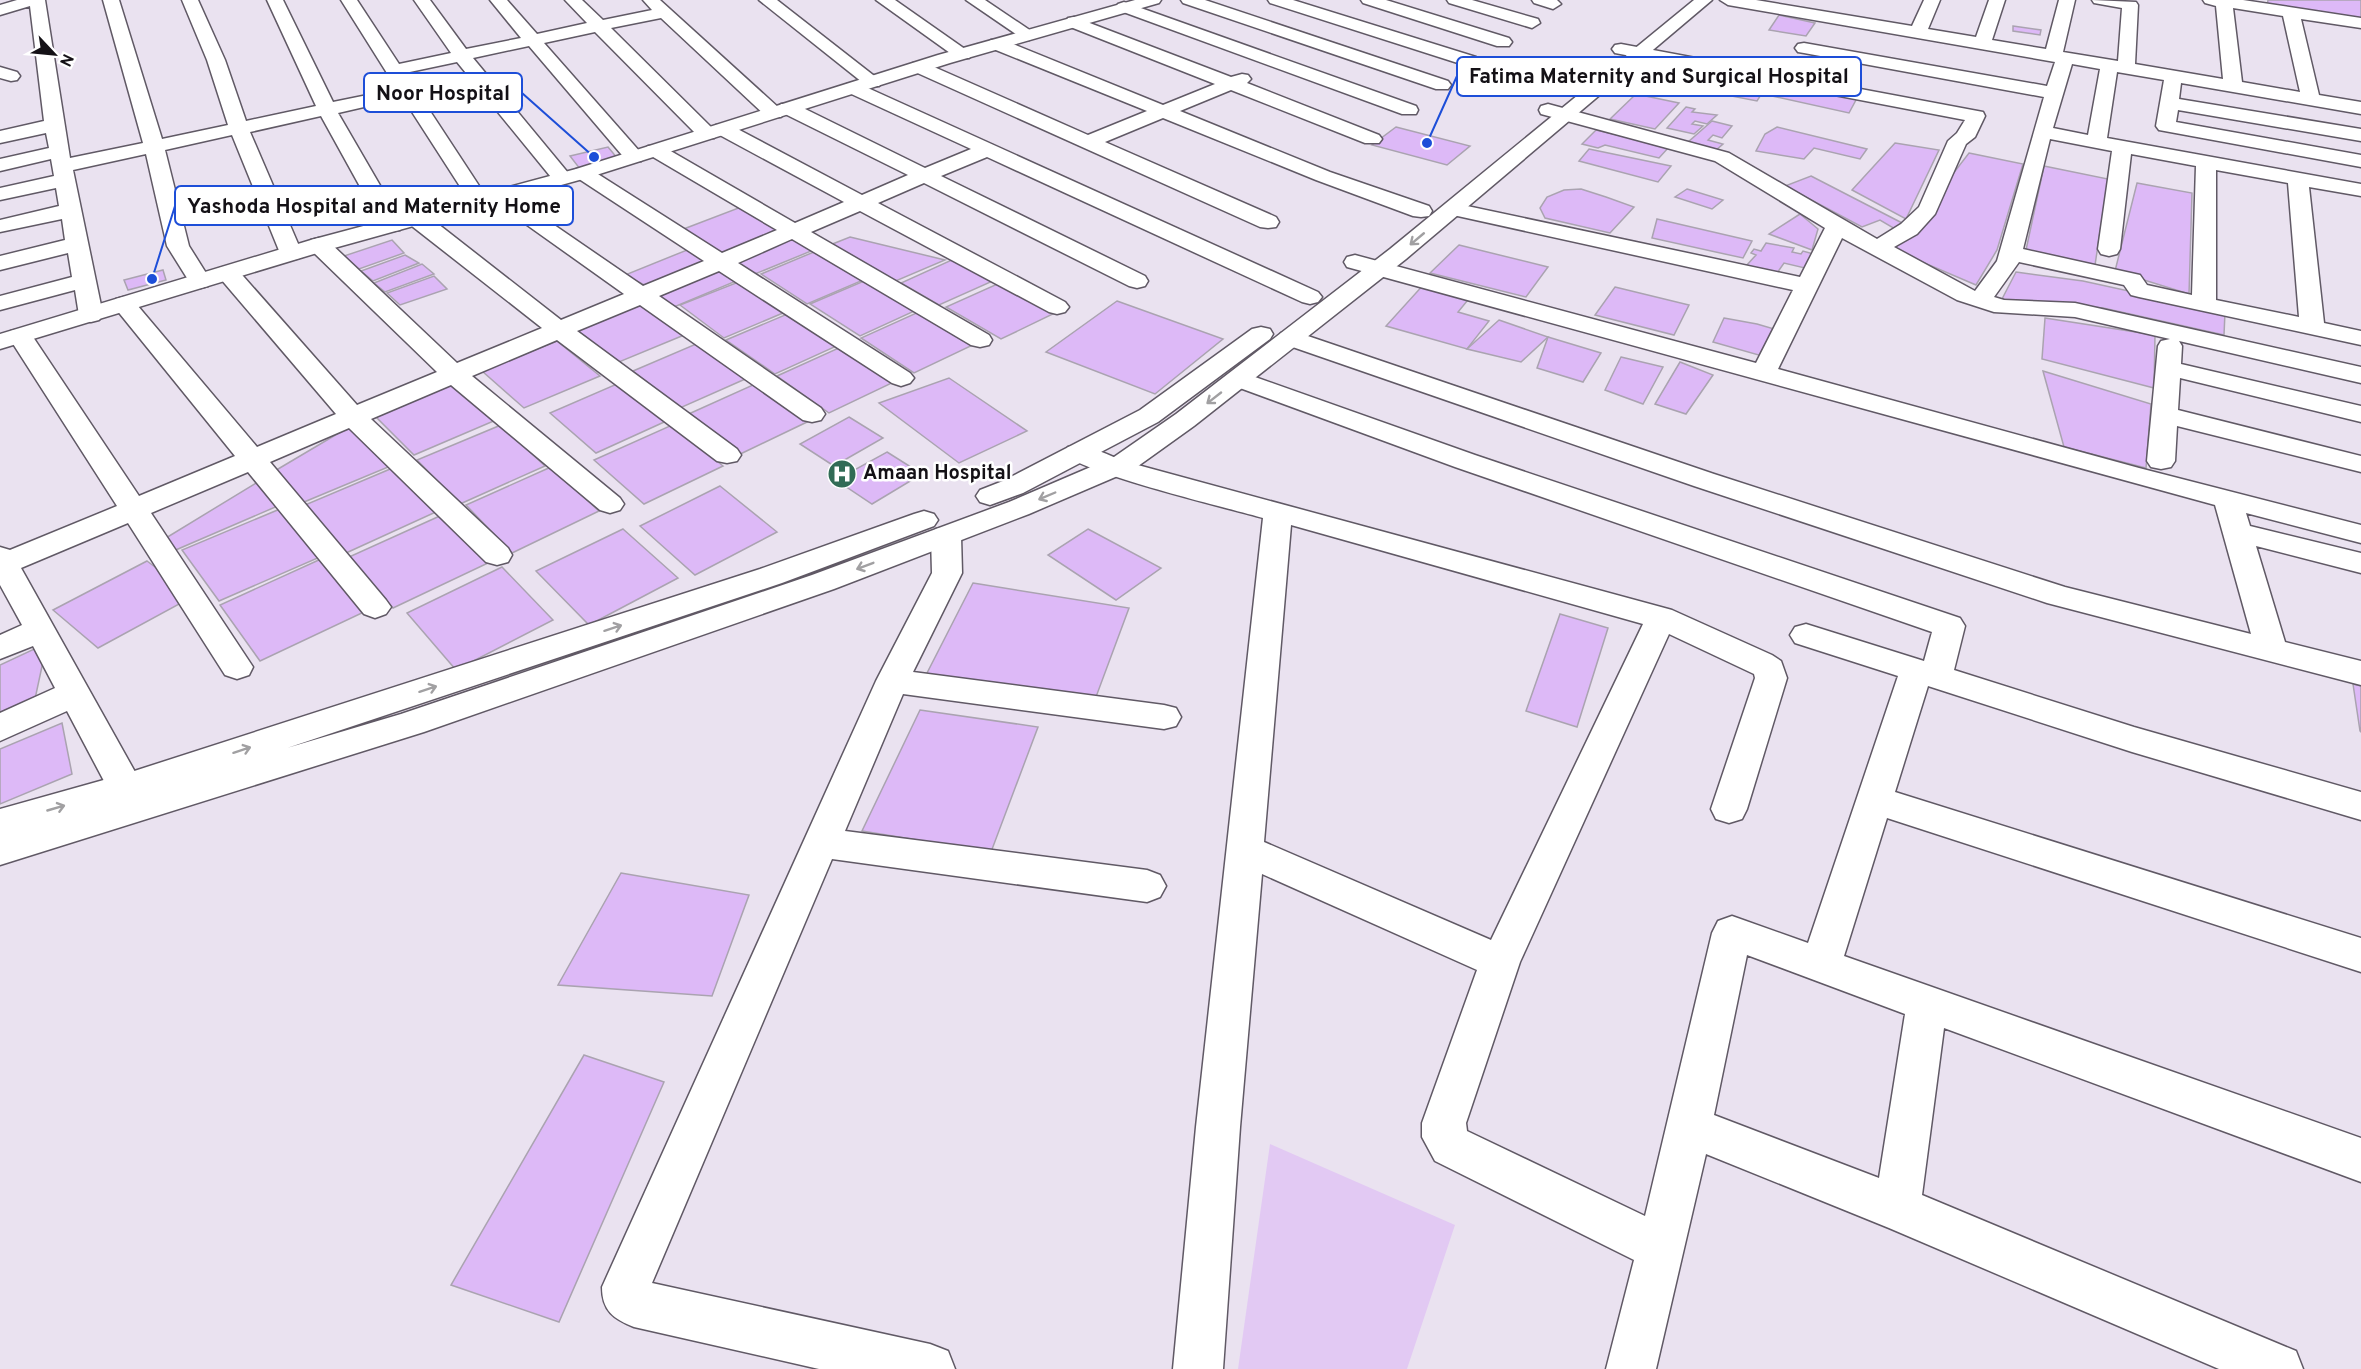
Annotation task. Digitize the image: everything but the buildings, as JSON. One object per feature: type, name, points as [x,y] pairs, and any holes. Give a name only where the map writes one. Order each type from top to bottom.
[{"type":"street","points":[[0,10],[36,0],[54,125],[91,315]]},
{"type":"street","points":[[111,0],[154,146],[178,246],[200,281]]},
{"type":"street","points":[[190,0],[216,60],[239,128],[291,253]]},
{"type":"street","points":[[275,0],[297,42],[326,109],[392,225]]},
{"type":"street","points":[[349,0],[408,92],[489,198],[643,295],[813,414]]},
{"type":"street","points":[[422,0],[462,56],[573,176],[721,262],[901,378]]},
{"type":"street","points":[[498,0],[634,157]]},
{"type":"street","points":[[573,0],[598,26],[715,131],[861,202],[1057,307]]},
{"type":"street","points":[[651,0],[781,110],[924,176],[1137,281]]},
{"type":"street","points":[[767,0],[863,85],[988,149],[1310,297]]},
{"type":"street","points":[[884,0],[963,54]]},
{"type":"street","points":[[974,0],[1029,35]]},
{"type":"street","points":[[237,667],[133,509],[10,339],[291,253],[573,176],[919,67],[1029,35],[1084,14],[1153,0]]},
{"type":"street","points":[[1189,0],[1442,85]]},
{"type":"street","points":[[1276,0],[1470,61]]},
{"type":"street","points":[[1369,0],[1503,42]]},
{"type":"street","points":[[1402,10],[1427,0]]},
{"type":"street","points":[[1455,0],[1532,23]]},
{"type":"street","points":[[1631,51],[1680,0]]},
{"type":"street","points":[[0,823],[126,788],[771,576],[1013,487],[1149,416],[1310,297],[1367,266],[1453,209],[1557,113],[1631,51],[1704,0]]},
{"type":"street","points":[[1728,0],[1827,17],[1854,14],[1918,33],[2361,108]]},
{"type":"street","points":[[1918,33],[1932,0]]},
{"type":"street","points":[[1982,44],[1997,0]]},
{"type":"street","points":[[1980,300],[2008,261],[2018,230],[2054,93],[2067,0]]},
{"type":"street","points":[[2097,142],[2118,68],[2130,5],[2100,0]]},
{"type":"street","points":[[2233,87],[2217,1],[2257,4],[2291,13],[2361,23]]},
{"type":"street","points":[[1124,7],[1409,111]]},
{"type":"street","points":[[394,70],[664,12]]},
{"type":"street","points":[[2291,13],[2311,100]]},
{"type":"street","points":[[1084,14],[1231,83],[1372,138]]},
{"type":"street","points":[[1781,79],[1827,17]]},
{"type":"street","points":[[997,44],[1323,176],[1421,211]]},
{"type":"street","points":[[1088,142],[1324,45]]},
{"type":"street","points":[[1804,48],[2054,93]]},
{"type":"street","points":[[1631,51],[1976,116],[1965,137],[1958,141],[1928,210],[1909,230],[1877,248]]},
{"type":"street","points":[[919,67],[1268,222]]},
{"type":"street","points":[[0,72],[11,76],[0,80]]},
{"type":"street","points":[[2173,76],[2166,126],[2361,161]]},
{"type":"street","points":[[0,194],[62,166],[408,92]]},
{"type":"street","points":[[2169,103],[2361,135]]},
{"type":"street","points":[[0,850],[412,723],[823,582],[1019,508],[1124,463],[1185,420],[1290,338],[1367,266],[1421,211],[1557,113]]},
{"type":"street","points":[[1557,113],[1722,157],[1837,226],[1965,295],[1980,300],[2002,307],[2075,310],[2361,375]]},
{"type":"street","points":[[0,137],[54,125]]},
{"type":"street","points":[[2042,132],[2361,190]]},
{"type":"street","points":[[2109,249],[2122,147]]},
{"type":"street","points":[[126,788],[40,630],[3,569],[133,509],[988,149]]},
{"type":"street","points":[[655,150],[980,340]]},
{"type":"street","points":[[2204,304],[2206,162]]},
{"type":"street","points":[[0,165],[62,166]]},
{"type":"street","points":[[2298,178],[2312,327]]},
{"type":"street","points":[[1453,209],[1807,286]]},
{"type":"street","points":[[0,226],[70,210]]},
{"type":"street","points":[[416,218],[559,330],[727,455]]},
{"type":"street","points":[[1763,373],[1837,226]]},
{"type":"street","points":[[0,263],[77,244]]},
{"type":"street","points":[[319,245],[454,374],[610,504]]},
{"type":"street","points":[[2010,253],[2132,280],[2139,290],[2361,338]]},
{"type":"street","points":[[1367,266],[2228,501],[2361,534]]},
{"type":"street","points":[[228,273],[353,417],[496,555]]},
{"type":"street","points":[[0,303],[84,281]]},
{"type":"street","points":[[124,304],[375,607]]},
{"type":"street","points":[[2161,461],[2171,332]]},
{"type":"street","points":[[1290,338],[1704,480],[2058,596],[2361,673]]},
{"type":"street","points":[[2169,368],[2361,414]]},
{"type":"street","points":[[1238,379],[1465,461],[1949,626],[1926,674],[1875,800],[1821,965]]},
{"type":"street","points":[[2165,415],[2361,464]]},
{"type":"street","points":[[1078,453],[1113,467],[1661,618],[1761,663],[1769,669],[1771,678],[1729,808]]},
{"type":"street","points":[[2228,501],[2271,649]]},
{"type":"street","points":[[1197,1369],[1278,513]]},
{"type":"street","points":[[2236,532],[2361,563]]},
{"type":"street","points":[[930,1369],[633,1303],[626,1297],[626,1287],[892,681],[947,573],[946,536]]},
{"type":"street","points":[[1661,618],[1500,962],[1444,1123],[1444,1137],[1451,1146],[1662,1249]]},
{"type":"street","points":[[0,648],[40,630]]},
{"type":"street","points":[[1806,635],[2132,739],[2361,806]]},
{"type":"street","points":[[892,681],[1164,717]]},
{"type":"street","points":[[0,728],[74,693]]},
{"type":"street","points":[[1875,800],[2361,955]]},
{"type":"street","points":[[822,843],[1147,886]]},
{"type":"street","points":[[1245,850],[1500,962]]},
{"type":"street","points":[[1631,1369],[1662,1249],[1732,933],[2361,1160]]},
{"type":"street","points":[[1897,1208],[1927,1003]]},
{"type":"street","points":[[1690,1127],[1897,1208],[2278,1369]]},
{"type":"shaded area","points":[[1270,1144],[1455,1225],[1407,1369],[1238,1369]]},
{"type":"place","name":"Fatima Maternity and Surgical Hospital","points":[[1427,143]]},
{"type":"place","name":"Noor Hospital","points":[[594,157]]},
{"type":"place","name":"Yashoda Hospital and Maternity Home","points":[[152,279]]},
{"type":"place","name":"Amaan Hospital","points":[[842,474]]}]
